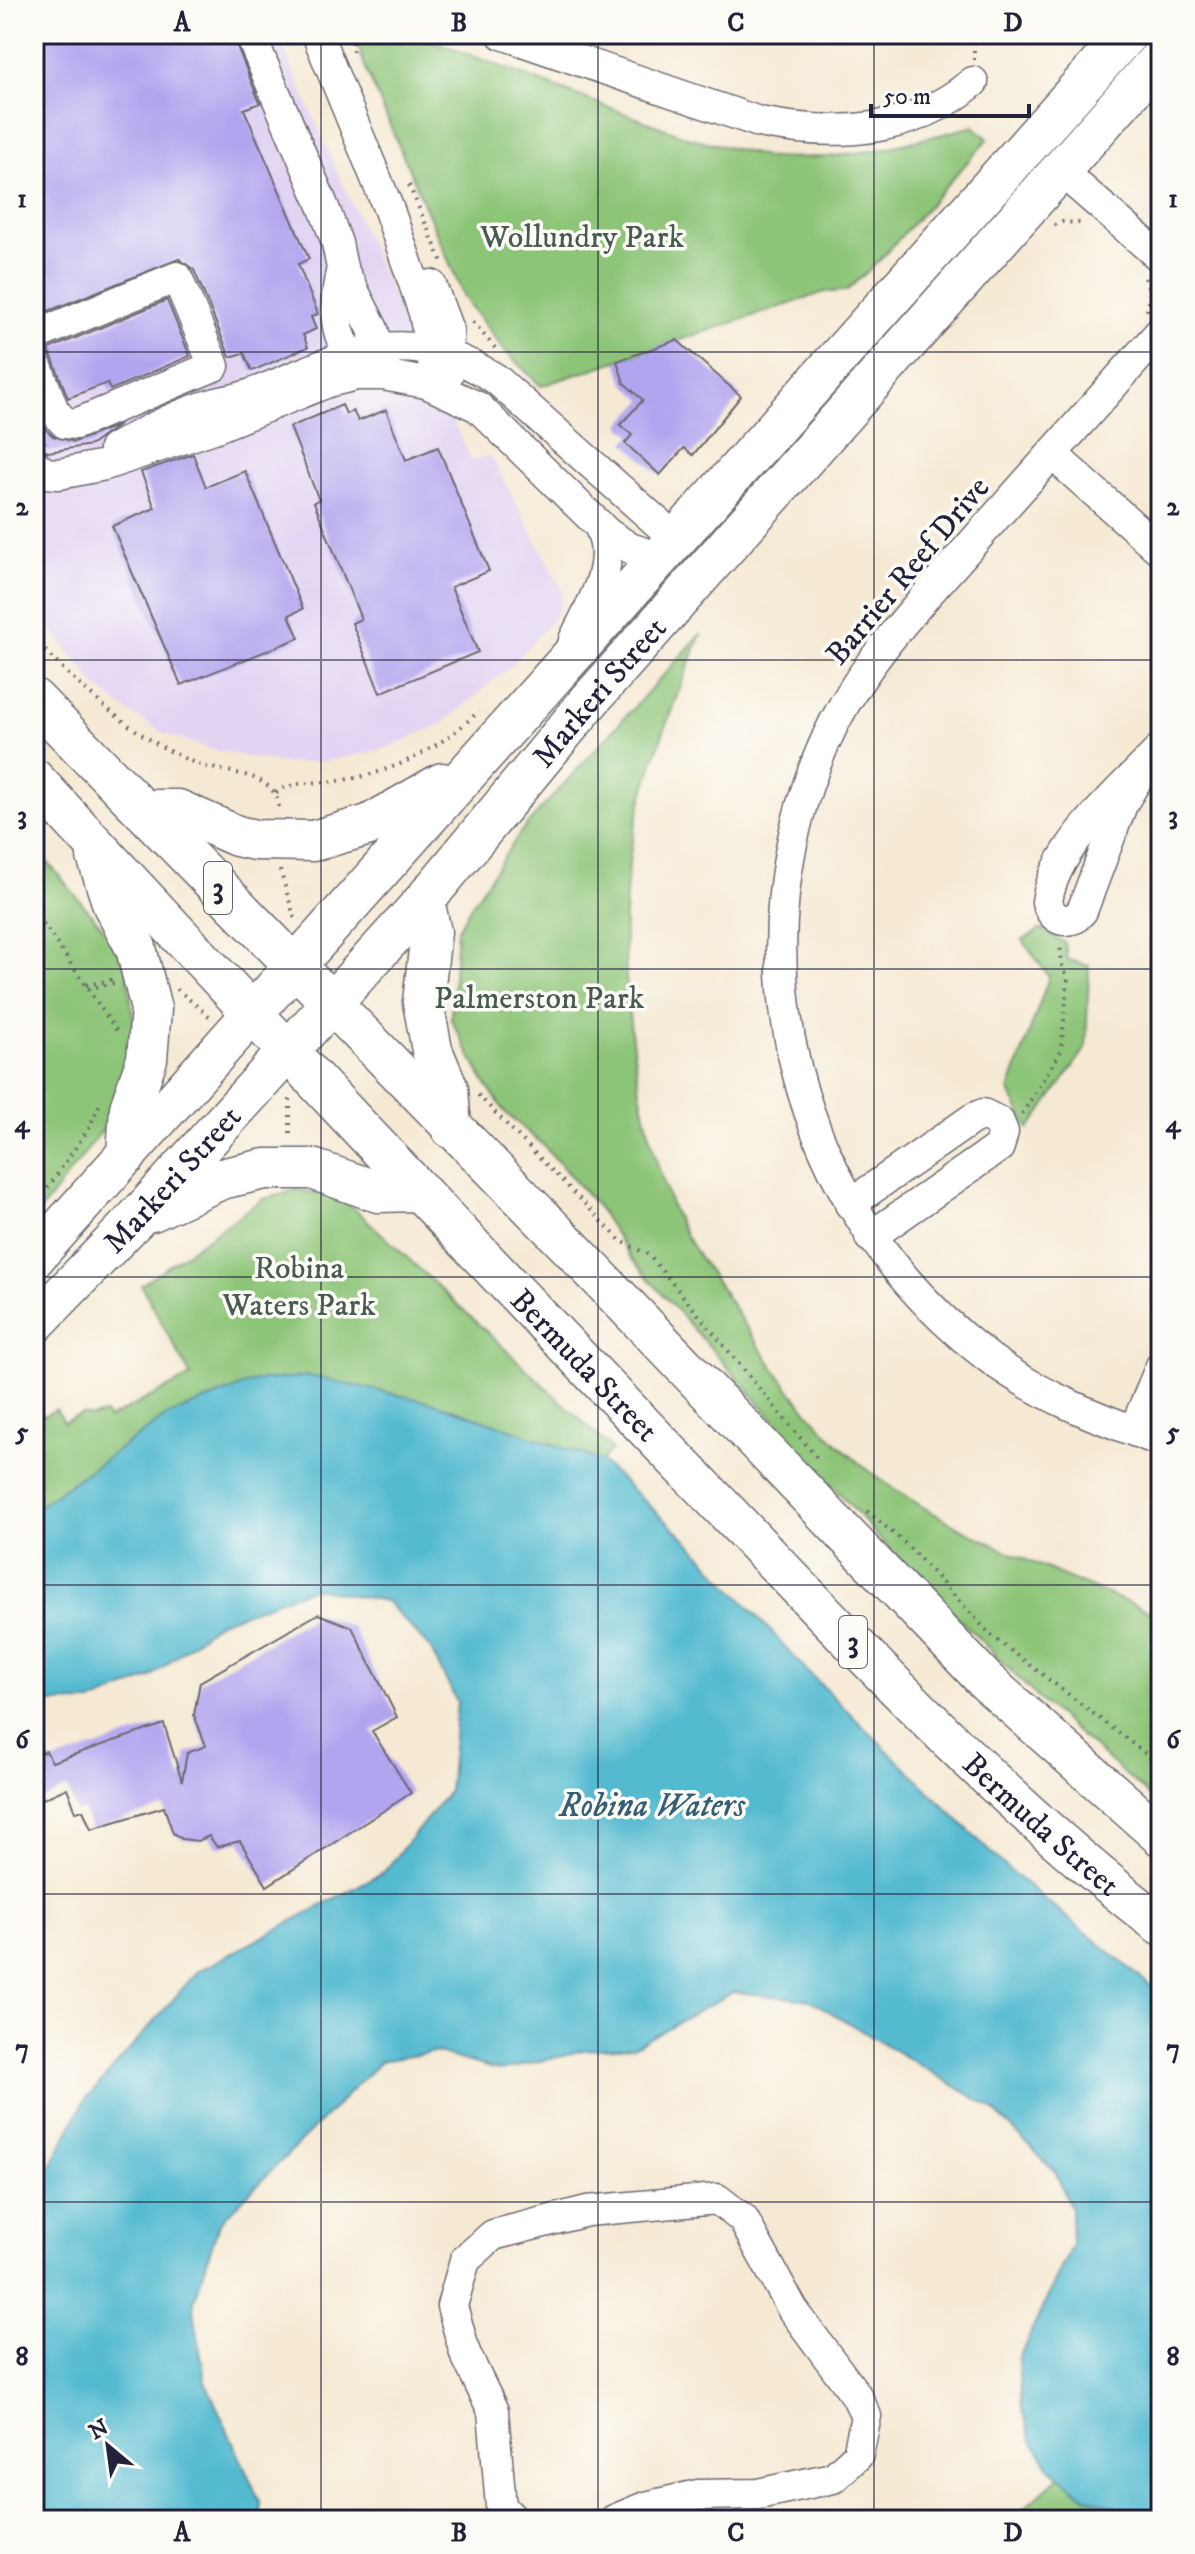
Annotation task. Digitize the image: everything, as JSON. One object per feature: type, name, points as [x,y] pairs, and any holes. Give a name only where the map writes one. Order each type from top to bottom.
[{"type":"main road","name":"Markeri Street","points":[[34,1258],[127,1155],[231,1017],[467,774],[1127,34]]},
{"type":"main road","name":"Markeri Street","points":[[34,1324],[136,1219],[424,901],[590,700],[706,566],[1161,57]]},
{"type":"main road","points":[[668,548],[706,566]]},
{"type":"main road","name":"Bermuda Street","points":[[34,699],[143,810],[296,948],[331,1004],[987,1682],[1161,1836]]},
{"type":"main road","points":[[143,810],[178,810],[237,836],[255,840],[313,841],[369,825],[429,789],[467,774]]},
{"type":"main road","name":"Bermuda Street","points":[[34,779],[92,842],[231,1017],[286,1052],[976,1768],[1074,1855],[1161,1925]]},
{"type":"main road","points":[[92,842],[113,905],[136,948],[151,1009],[147,1059],[130,1108],[127,1155]]},
{"type":"main road","points":[[424,901],[431,932],[423,1002],[432,1050],[448,1089],[451,1128]]},
{"type":"main road","points":[[136,1219],[221,1179],[265,1169],[312,1169],[378,1192],[420,1191]]},
{"type":"street","points":[[250,34],[324,208],[342,268],[334,315],[369,362],[446,390],[489,415],[539,470],[630,548],[668,548]]},
{"type":"street","points":[[317,34],[389,210],[442,308],[439,353],[446,390]]},
{"type":"street","points":[[502,34],[759,122],[794,129],[828,131],[892,125],[949,103],[973,82]]},
{"type":"street","points":[[1061,171],[1148,263]]},
{"type":"street","points":[[34,336],[177,277],[214,366],[233,384],[269,387]]},
{"type":"street","name":"Barrier Reef Drive","points":[[1148,1436],[1057,1399],[991,1359],[924,1301],[870,1237],[850,1204],[808,1109],[783,1001],[780,961],[787,875],[805,798],[834,724],[882,648],[1052,454],[1150,327]]},
{"type":"street","points":[[85,468],[150,428],[269,387],[369,362],[439,353],[496,379],[578,452],[668,548]]},
{"type":"street","points":[[34,359],[54,411],[65,423],[76,424],[214,366]]},
{"type":"street","points":[[34,464],[45,473],[59,474],[119,461],[203,432],[328,382],[369,362]]},
{"type":"street","points":[[557,674],[604,574],[607,543],[588,514],[571,475],[578,452]]},
{"type":"street","points":[[1052,454],[1161,551]]},
{"type":"street","points":[[1057,917],[1068,921],[1082,911],[1123,802],[1154,756]]},
{"type":"street","points":[[850,1204],[972,1119],[983,1114],[993,1117],[1003,1132],[995,1150],[870,1237]]},
{"type":"street","points":[[1148,1436],[1161,1366]]},
{"type":"street","points":[[514,2520],[501,2507],[493,2411],[465,2353],[452,2306],[465,2260],[493,2235],[587,2211],[717,2199],[743,2219],[793,2310],[856,2395],[866,2416],[858,2455],[833,2478],[758,2494],[697,2495],[672,2511],[645,2507],[614,2520]]},
{"type":"path","points":[[352,34],[353,54]]},
{"type":"path","points":[[406,178],[447,274]]},
{"type":"path","points":[[1044,233],[1062,222],[1072,221],[1087,227]]},
{"type":"path","points":[[1148,263],[1150,292],[1147,311],[1150,327]]},
{"type":"path","points":[[469,316],[499,353]]},
{"type":"path","points":[[34,639],[89,692],[145,735],[204,767],[258,779],[276,793],[279,817]]},
{"type":"path","points":[[276,793],[287,786],[363,776],[401,765],[447,738],[483,707]]},
{"type":"path","points":[[279,868],[296,948]]},
{"type":"path","points":[[34,910],[122,1041]]},
{"type":"path","points":[[1003,1132],[1013,1127],[1055,1066],[1061,1051],[1068,979],[1062,965],[1057,917]]},
{"type":"path","points":[[88,989],[118,983]]},
{"type":"path","points":[[166,985],[231,1017]]},
{"type":"path","points":[[473,1088],[621,1241],[649,1255],[826,1468]]},
{"type":"path","points":[[34,1208],[89,1128],[95,1107],[107,1097]]},
{"type":"path","points":[[290,1097],[290,1143]]},
{"type":"path","points":[[857,1502],[906,1544],[991,1635],[1146,1754],[1161,1771]]},
{"type":"shaded area","points":[[34,34],[277,34],[381,270],[472,461],[490,455],[563,590],[558,613],[510,667],[442,724],[382,750],[321,762],[283,764],[212,750],[165,734],[128,712],[96,686],[34,607]]},
{"type":"green space","name":"Wollundry Park","points":[[359,34],[415,34],[687,137],[770,158],[828,157],[883,149],[974,126],[988,139],[878,262],[846,291],[825,292],[541,386],[504,350],[465,299],[367,72],[356,40]]},
{"type":"green space","name":"Palmerston Park","points":[[701,634],[643,794],[629,863],[625,911],[625,962],[636,1066],[645,1116],[672,1207],[692,1246],[781,1378],[817,1422],[858,1462],[913,1501],[981,1538],[1161,1616],[1161,1806],[1039,1699],[881,1540],[633,1261],[597,1206],[545,1147],[506,1113],[483,1080],[451,1019],[457,930],[473,903],[522,830]]},
{"type":"green space","points":[[34,846],[104,929],[127,970],[136,1039],[110,1120],[34,1219]]},
{"type":"green space","points":[[1041,929],[1065,943],[1067,959],[1089,966],[1086,1048],[1029,1129],[1009,1090],[1049,977],[1023,940]]},
{"type":"green space","name":"Robina Waters Park","points":[[297,1190],[328,1194],[353,1207],[612,1449],[601,1461],[435,1403],[167,1416],[40,1505],[34,1503],[34,1407],[44,1416],[56,1409],[64,1422],[82,1414],[91,1417],[105,1414],[108,1419],[191,1376],[141,1285],[263,1199]]},
{"type":"green space","points":[[1060,2476],[1107,2504],[1133,2510],[1161,2510],[1161,2520],[1011,2520]]},
{"type":"water","name":"Robina Waters","points":[[310,1376],[435,1403],[601,1461],[695,1548],[806,1670],[1010,1871],[1161,1994],[1161,2510],[1119,2508],[1086,2497],[1052,2470],[1032,2441],[1021,2405],[1018,2360],[1072,2245],[1071,2209],[1056,2173],[993,2109],[810,2000],[733,1992],[633,2047],[583,2050],[501,2071],[434,2052],[381,2061],[219,2223],[193,2305],[205,2381],[261,2504],[260,2520],[34,2520],[34,2198],[84,2102],[197,1972],[384,1872],[449,1791],[457,1702],[430,1648],[386,1601],[313,1588],[217,1623],[150,1678],[92,1702],[34,1703],[34,1503],[40,1505],[167,1416],[255,1381]]},
{"type":"building","points":[[34,34],[232,34],[260,103],[244,109],[309,259],[298,264],[318,314],[311,317],[316,329],[303,335],[308,347],[252,371],[244,353],[230,357],[194,270],[179,259],[41,314],[34,300]]},
{"type":"building","points":[[167,300],[190,356],[110,390],[107,383],[68,398],[49,349]]},
{"type":"building","points":[[677,340],[741,396],[693,455],[684,448],[660,475],[625,443],[632,435],[620,425],[643,400],[624,383],[617,361]]},
{"type":"building","points":[[342,405],[346,414],[353,411],[358,421],[386,410],[406,460],[438,447],[489,571],[451,587],[478,652],[380,693],[352,623],[361,619],[314,502],[319,500],[290,427]]},
{"type":"building","points":[[34,419],[53,436],[74,442],[119,425],[91,445],[48,452],[35,446],[45,442],[34,433]]},
{"type":"building","points":[[193,454],[206,487],[245,471],[303,609],[289,615],[299,638],[181,685],[112,526],[155,508],[141,472]]},
{"type":"building","points":[[318,1614],[352,1627],[397,1717],[372,1731],[411,1793],[267,1886],[240,1841],[217,1847],[209,1836],[198,1841],[182,1839],[173,1833],[164,1807],[91,1829],[83,1810],[76,1812],[67,1788],[34,1803],[34,1756],[46,1751],[52,1762],[164,1724],[182,1781],[187,1753],[206,1746],[194,1715],[200,1682]]}]
